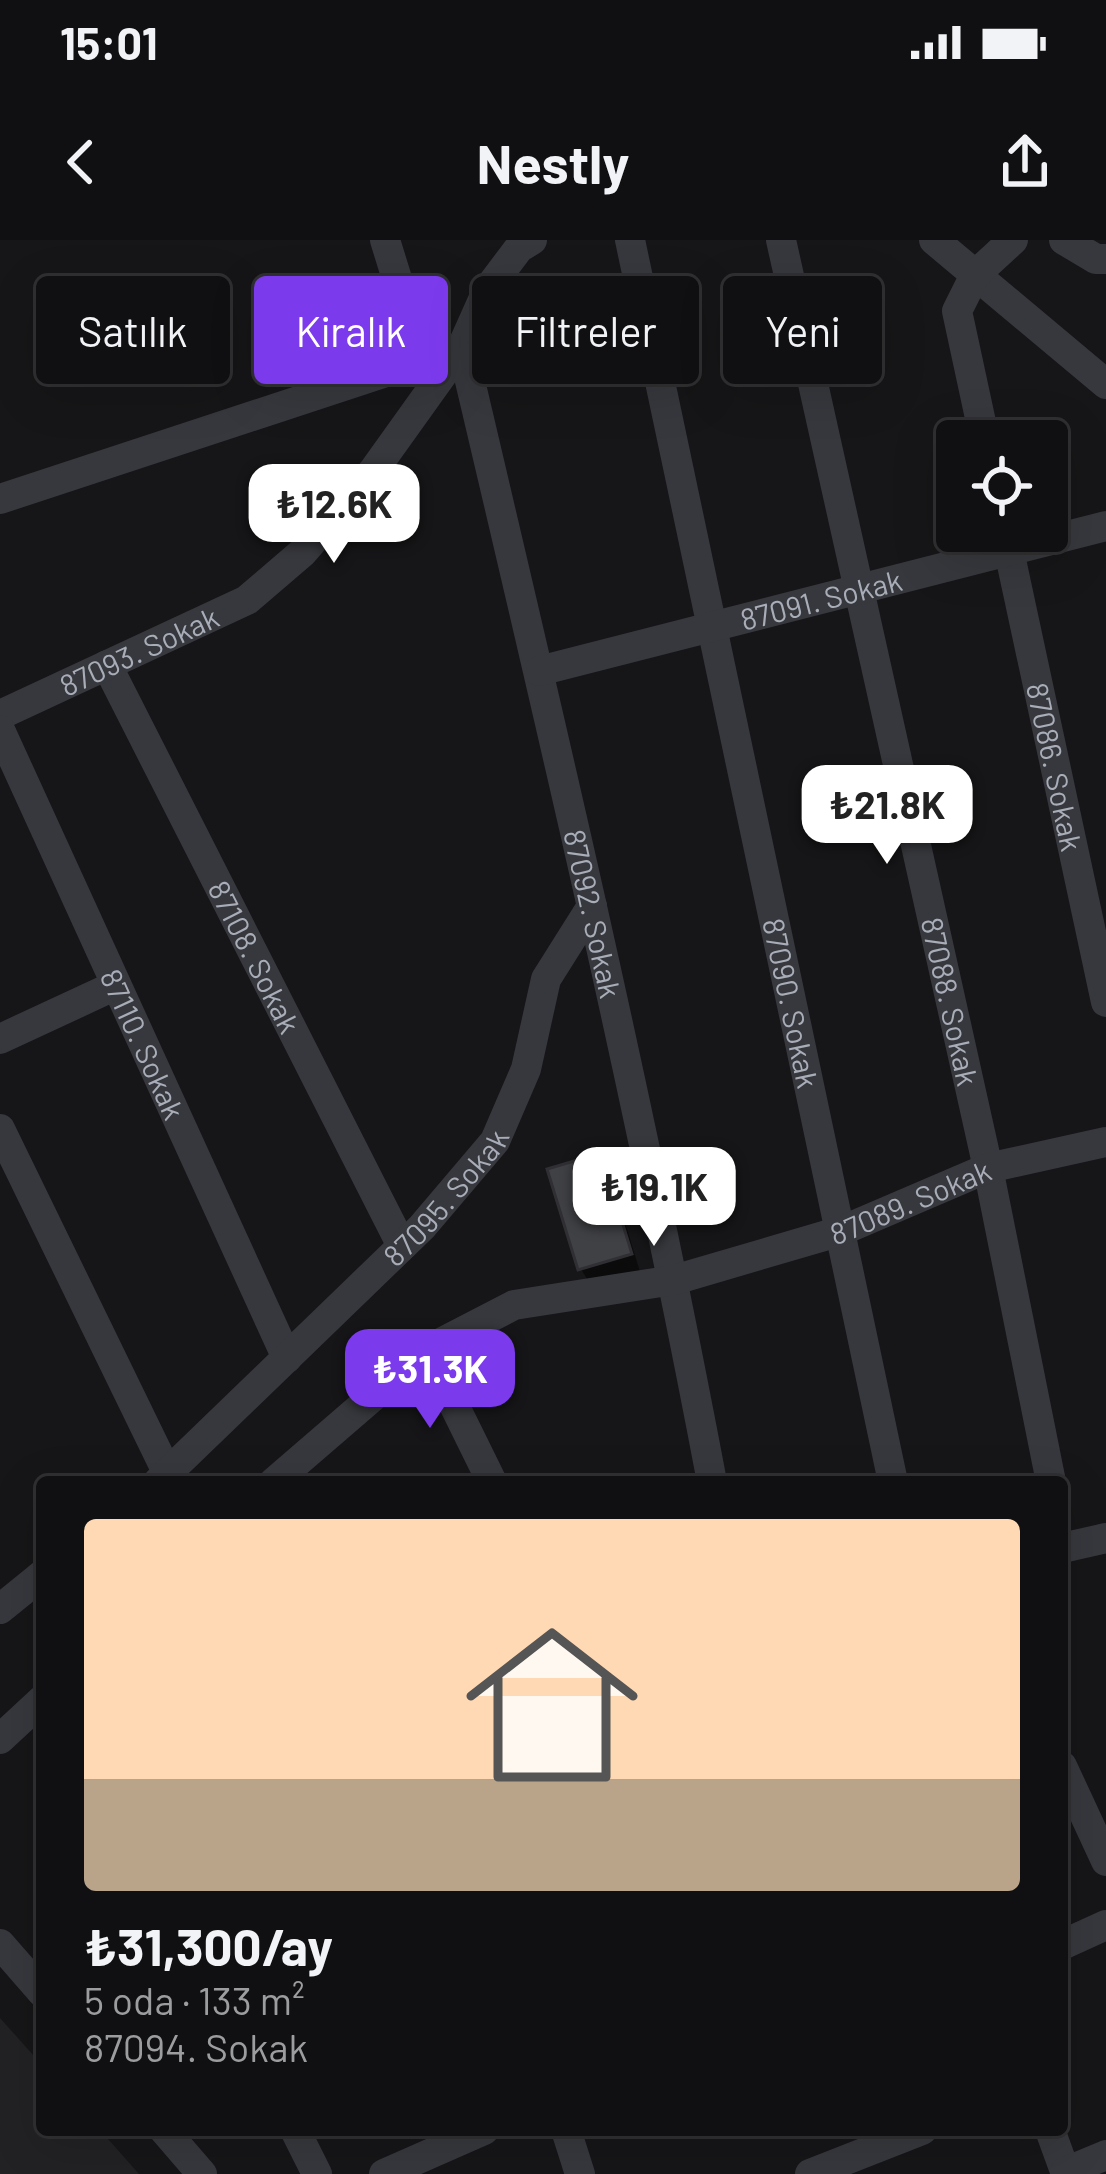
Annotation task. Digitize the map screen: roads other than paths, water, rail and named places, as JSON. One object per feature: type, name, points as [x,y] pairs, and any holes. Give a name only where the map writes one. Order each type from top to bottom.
[{"type":"street","points":[[385,240],[396,276]]},
{"type":"street","name":"87093. Sokak","points":[[0,715],[248,600],[303,552],[374,470],[462,347],[488,290],[519,248],[532,240]]},
{"type":"street","name":"87090. Sokak","points":[[630,240],[892,1476]]},
{"type":"street","name":"87088. Sokak","points":[[782,240],[988,1168],[1050,1476]]},
{"type":"street","points":[[934,240],[1106,384]]},
{"type":"street","points":[[980,420],[957,311],[975,274],[1012,240]]},
{"type":"street","points":[[1064,240],[1096,259],[1106,259]]},
{"type":"street","points":[[448,352],[462,347]]},
{"type":"street","name":"87092. Sokak","points":[[462,347],[592,907],[674,1280],[711,1476]]},
{"type":"street","points":[[0,499],[349,384]]},
{"type":"street","name":"87091. Sokak","points":[[1068,532],[1106,526]]},
{"type":"street","name":"87091. Sokak","points":[[539,671],[859,589],[973,552]]},
{"type":"street","name":"87086. Sokak","points":[[1009,552],[1106,1001]]},
{"type":"street","name":"87108. Sokak","points":[[107,664],[402,1246]]},
{"type":"street","name":"87110. Sokak","points":[[0,730],[287,1358]]},
{"type":"street","name":"87095. Sokak","points":[[165,1476],[402,1246],[495,1141],[526,1069],[546,979],[592,907]]},
{"type":"street","points":[[0,1039],[114,986]]},
{"type":"street","points":[[0,1129],[162,1476]]},
{"type":"street","name":"87089. Sokak","points":[[291,1475],[427,1350],[514,1305],[674,1280],[841,1232],[988,1168],[1106,1142]]},
{"type":"street","points":[[427,1350],[489,1476]]},
{"type":"street","points":[[1068,1544],[1106,1538]]},
{"type":"street","points":[[0,1568],[7,1603],[36,1580]]},
{"type":"street","points":[[0,1739],[36,1706]]},
{"type":"street","points":[[1068,1779],[1106,1861]]},
{"type":"street","points":[[1068,1942],[1106,1925]]},
{"type":"street","points":[[0,1944],[36,1985]]},
{"type":"street","points":[[169,2136],[202,2174]]},
{"type":"street","points":[[298,2136],[317,2174]]},
{"type":"street","points":[[384,2174],[470,2136]]},
{"type":"street","points":[[568,2136],[580,2174]]},
{"type":"street","points":[[810,2174],[907,2136]]},
{"type":"street","points":[[1052,2136],[1066,2173],[1106,2155]]}]
